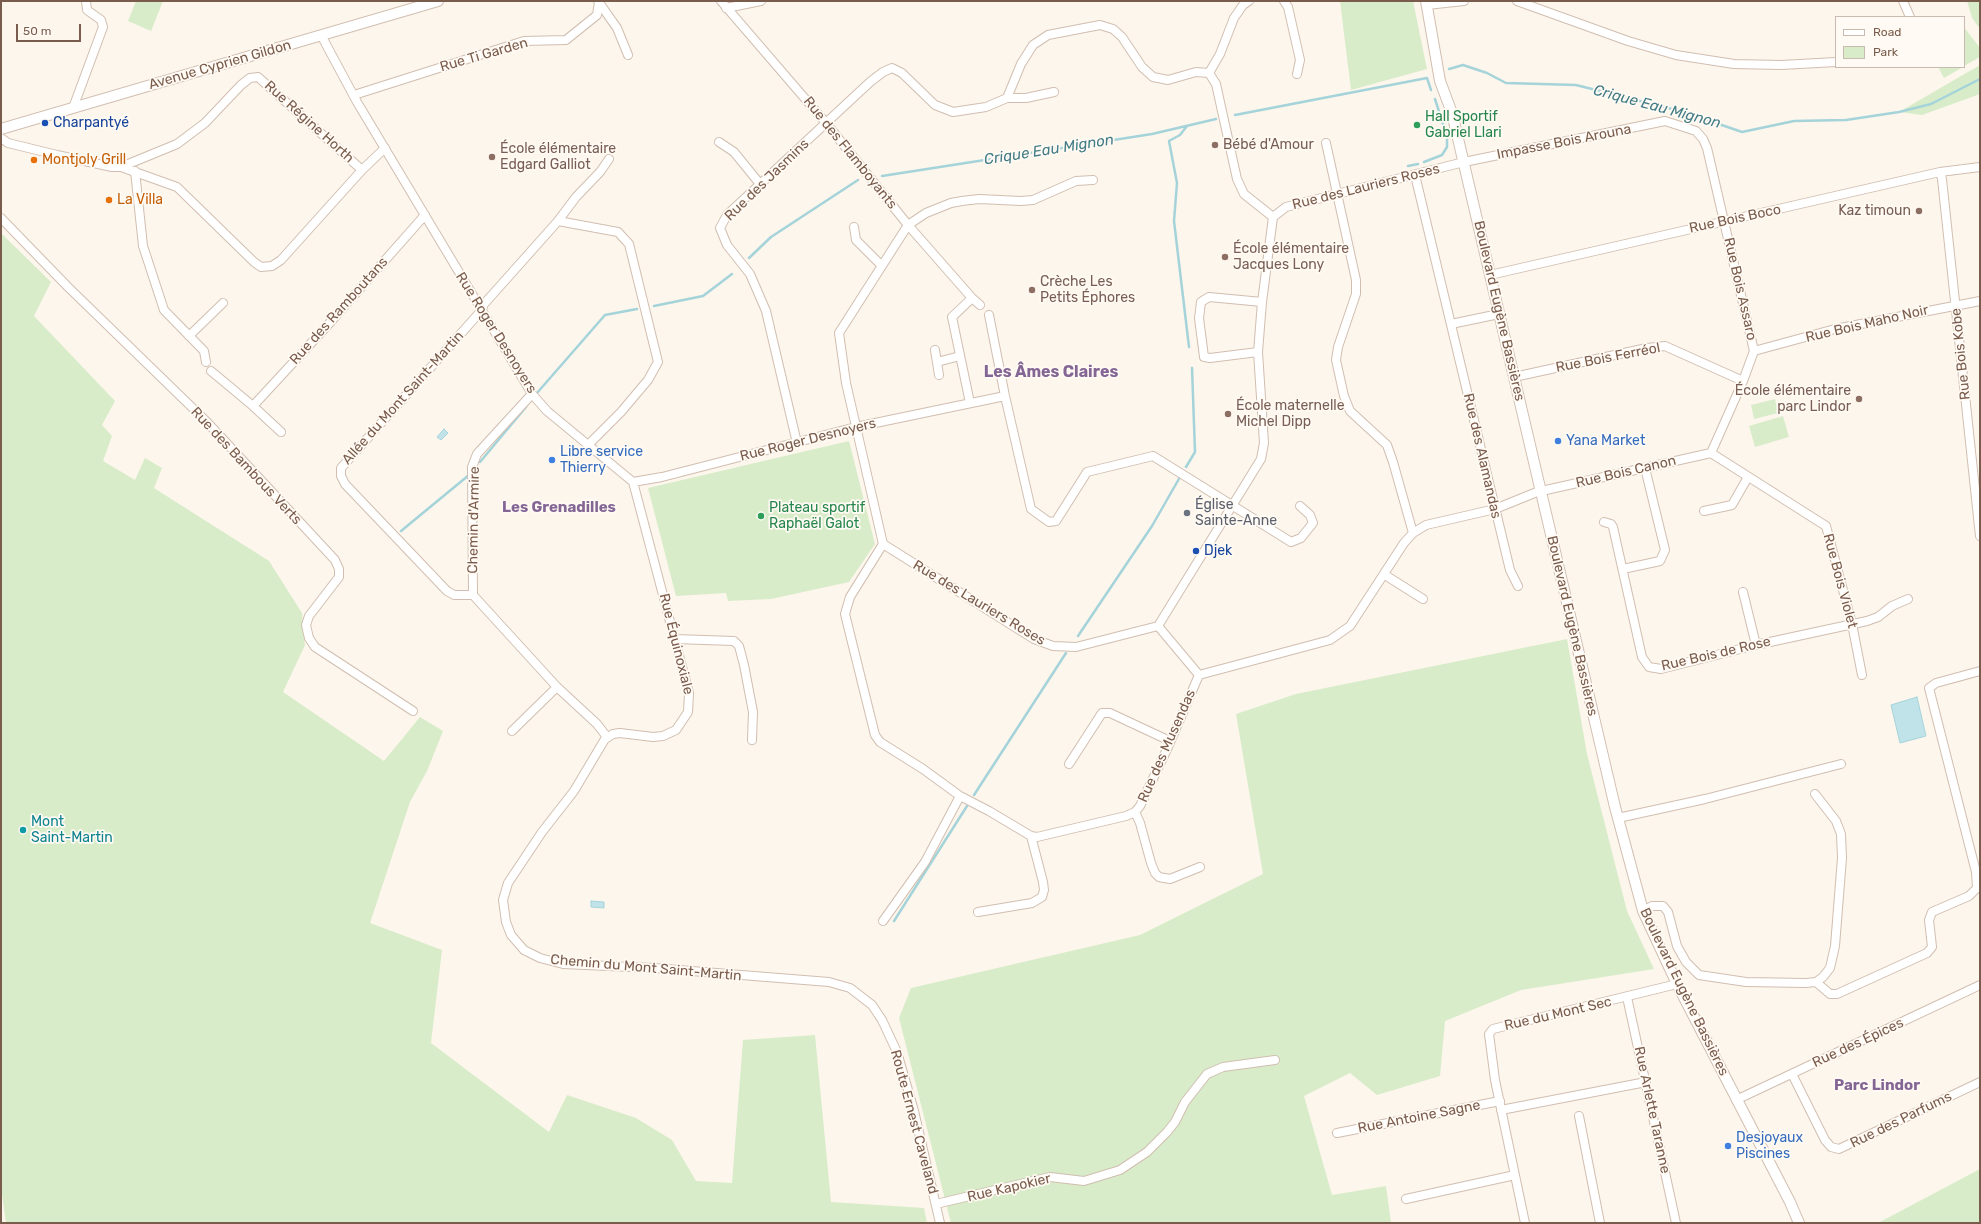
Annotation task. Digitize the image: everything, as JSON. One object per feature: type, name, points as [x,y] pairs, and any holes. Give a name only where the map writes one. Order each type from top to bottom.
[{"type":"street","points":[[73,108],[103,27],[101,20],[87,10],[86,1]]},
{"type":"street","name":"Avenue Cyprien Gildon","points":[[1,129],[438,1]]},
{"type":"street","points":[[598,1],[617,28],[628,55]]},
{"type":"street","name":"Rue Ti Garden","points":[[354,95],[524,41],[566,40],[597,15],[598,1]]},
{"type":"street","points":[[724,4],[761,1]]},
{"type":"street","points":[[1209,73],[1220,54],[1234,18],[1242,5],[1249,1]]},
{"type":"street","points":[[1284,1],[1288,7],[1300,60],[1297,74]]},
{"type":"street","points":[[1427,3],[1464,1]]},
{"type":"street","points":[[1517,1],[1529,3],[1628,41],[1676,55],[1734,64],[1781,65],[1835,62]]},
{"type":"street","points":[[1903,1],[1910,16]]},
{"type":"street","name":"Boulevard Eugène Bassières","points":[[1427,3],[1440,81],[1452,112],[1618,818],[1643,911],[1677,984],[1790,1202],[1798,1223]]},
{"type":"street","name":"Rue des Flamboyants","points":[[724,4],[826,123],[908,225],[972,298],[980,304]]},
{"type":"street","points":[[1054,92],[1026,98],[1008,98],[1021,64],[1033,45],[1048,35],[1086,26],[1100,25],[1112,29],[1122,37],[1142,67],[1153,77],[1168,80],[1196,72],[1209,73]]},
{"type":"street","name":"Rue Roger Desnoyers","points":[[321,35],[385,148],[481,311],[532,394],[547,411],[633,482],[662,477],[856,427],[1005,396]]},
{"type":"street","name":"Rue des Jasmins","points":[[797,443],[766,311],[750,274],[727,245],[720,228],[727,215],[870,82],[892,68],[902,73],[935,105],[952,112],[986,107],[1008,98]]},
{"type":"street","points":[[1158,626],[1233,506],[1261,458],[1264,443],[1258,352],[1262,302],[1273,217],[1244,194],[1236,179],[1216,84],[1209,73]]},
{"type":"street","name":"Rue Régine Horth","points":[[1,138],[8,143],[57,156],[112,167],[121,167],[177,144],[205,123],[241,85],[250,78],[258,77],[362,170]]},
{"type":"street","name":"Impasse Bois Arouna","points":[[1464,162],[1665,122]]},
{"type":"street","name":"Rue Bois Assaro","points":[[1665,122],[1696,131],[1703,139],[1707,148],[1754,351],[1743,381],[1711,453]]},
{"type":"street","points":[[719,142],[734,152],[760,184]]},
{"type":"street","points":[[1199,675],[1330,640],[1350,626],[1385,575],[1404,543],[1413,533],[1394,462],[1387,445],[1350,411],[1344,396],[1336,360],[1356,294],[1356,280],[1326,143]]},
{"type":"street","points":[[121,167],[177,187],[254,262],[261,267],[272,266],[281,260],[362,170],[385,148]]},
{"type":"street","points":[[481,311],[484,304],[558,221],[576,196],[600,172],[609,159]]},
{"type":"street","name":"Rue des Lauriers Roses","points":[[1273,217],[1286,207],[1464,162]]},
{"type":"street","name":"Rue Bois Boco","points":[[1490,275],[1940,172],[1980,167]]},
{"type":"street","points":[[135,171],[143,246],[164,310],[204,351],[206,362]]},
{"type":"street","name":"Rue Bois Kobe","points":[[1940,172],[1956,306],[1980,536]]},
{"type":"street","name":"Rue des Alamandas","points":[[1415,175],[1494,509],[1510,570],[1518,586]]},
{"type":"street","points":[[978,912],[1032,903],[1042,897],[1044,890],[1043,882],[1031,836],[960,796],[923,769],[880,742],[875,735],[845,614],[850,596],[883,544],[846,383],[839,333],[908,225],[926,213],[951,203],[979,199],[1027,200],[1044,196],[1076,181],[1093,180]]},
{"type":"street","name":"Rue des Ramboutans","points":[[253,406],[326,327],[425,215]]},
{"type":"street","name":"Rue des Bambous Verts","points":[[1,218],[68,287],[206,422],[335,560],[339,569],[339,577],[309,616],[306,625],[309,638],[315,647],[413,711]]},
{"type":"street","points":[[558,221],[618,232],[629,244],[658,362],[648,380],[621,412],[588,445]]},
{"type":"street","points":[[854,227],[856,240],[882,265]]},
{"type":"street","points":[[1258,352],[1210,358],[1204,357],[1199,318],[1201,302],[1209,297],[1262,302]]},
{"type":"street","points":[[970,403],[952,317],[972,298]]},
{"type":"street","name":"Rue Bois Maho Noir","points":[[1754,351],[1835,330],[1980,301]]},
{"type":"street","points":[[189,336],[222,303]]},
{"type":"street","name":"Allée du Mont Saint-Martin","points":[[473,596],[454,595],[447,590],[345,484],[340,473],[343,466],[481,311]]},
{"type":"street","points":[[1451,324],[1499,314]]},
{"type":"street","points":[[989,315],[1005,396],[1031,509],[1049,522],[1056,520],[1088,472],[1153,456],[1291,542],[1302,538],[1313,523],[1310,515],[1300,506]]},
{"type":"street","name":"Rue Bois Ferréol","points":[[1514,377],[1648,348],[1666,346],[1743,381]]},
{"type":"street","points":[[935,350],[940,374]]},
{"type":"street","points":[[937,362],[960,356]]},
{"type":"street","points":[[211,371],[253,406],[281,432]]},
{"type":"street","name":"Chemin d'Armire","points":[[473,596],[472,467],[477,454],[532,394]]},
{"type":"street","name":"Rue Bois Canon","points":[[1413,533],[1426,526],[1494,509],[1541,492],[1711,453]]},
{"type":"street","name":"Rue Bois Violet","points":[[1711,453],[1826,526],[1852,624],[1862,674]]},
{"type":"street","points":[[1623,569],[1660,561],[1665,550],[1645,468]]},
{"type":"street","points":[[1704,511],[1732,504],[1748,477]]},
{"type":"street","name":"Rue Équinoxiale","points":[[607,737],[620,733],[658,737],[669,734],[680,726],[688,712],[690,702],[690,693],[633,482]]},
{"type":"street","name":"Rue Bois de Rose","points":[[1604,522],[1613,527],[1642,657],[1649,667],[1660,669],[1756,645],[1852,624],[1878,617],[1892,606],[1908,599]]},
{"type":"street","name":"Rue des Lauriers Roses","points":[[883,544],[1034,639],[1053,646],[1076,647],[1158,626]]},
{"type":"street","points":[[1385,575],[1423,599]]},
{"type":"street","points":[[1743,592],[1756,645]]},
{"type":"street","points":[[473,596],[557,687],[597,724],[607,737]]},
{"type":"street","name":"Rue des Musendas","points":[[1031,836],[1037,837],[1126,816],[1135,812],[1140,806],[1199,675],[1158,626]]},
{"type":"street","points":[[675,639],[734,641],[739,646],[753,712],[752,740]]},
{"type":"street","points":[[1816,982],[1830,994],[1837,994],[1927,953],[1932,947],[1929,920],[1932,912],[1969,896],[1977,888],[1976,872],[1929,688],[1936,683],[1980,671]]},
{"type":"street","points":[[512,731],[557,687]]},
{"type":"street","points":[[1069,764],[1102,713],[1110,713],[1170,741]]},
{"type":"street","name":"Chemin du Mont Saint-Martin","points":[[607,737],[574,791],[542,832],[508,883],[503,900],[503,913],[511,935],[524,950],[540,958],[563,964],[654,968],[829,982],[850,988]]},
{"type":"street","points":[[1618,818],[1705,799],[1841,764]]},
{"type":"street","points":[[1643,911],[1652,906],[1662,906],[1668,912],[1677,946],[1686,962],[1699,975],[1746,982],[1816,982],[1823,977],[1830,968],[1835,946],[1842,858],[1841,834],[1836,821],[1815,794]]},
{"type":"street","points":[[883,921],[925,862],[960,796]]},
{"type":"street","points":[[1135,812],[1140,823],[1151,863],[1159,878],[1170,879],[1200,867]]},
{"type":"street","name":"Rue du Mont Sec","points":[[1525,1223],[1501,1105],[1489,1034],[1493,1029],[1677,984]]},
{"type":"street","name":"Rue des Épices","points":[[1736,1100],[1980,985]]},
{"type":"street","name":"Route Ernest Caveland","points":[[850,988],[872,1005],[882,1020],[897,1052],[914,1111],[940,1223]]},
{"type":"street","name":"Rue Arlette Taranne","points":[[1627,997],[1676,1223]]},
{"type":"street","name":"Rue Kapokier","points":[[936,1204],[1050,1177],[1084,1181],[1120,1170],[1147,1152],[1167,1132],[1175,1122],[1185,1102],[1208,1074],[1223,1067],[1275,1060]]},
{"type":"street","name":"Rue des Parfums","points":[[1792,1074],[1825,1140],[1831,1147],[1839,1149],[1980,1082]]},
{"type":"street","name":"Rue Antoine Sagne","points":[[1337,1133],[1646,1082]]},
{"type":"street","points":[[1579,1116],[1600,1223]]},
{"type":"street","points":[[1406,1199],[1515,1175]]},
{"type":"green space","points":[[136,1],[163,1],[151,31],[128,21]]},
{"type":"green space","points":[[1340,1],[1413,1],[1427,69],[1351,90]]},
{"type":"green space","points":[[1967,1],[1980,1],[1980,29],[1972,18]]},
{"type":"green space","points":[[1965,28],[1980,48],[1980,57],[1965,65]]},
{"type":"green space","points":[[1980,65],[1980,94],[1922,115],[1899,112]]},
{"type":"green space","points":[[1939,68],[1961,68],[1944,78]]},
{"type":"green space","points":[[1,233],[51,282],[34,316],[115,401],[102,425],[112,436],[103,461],[135,480],[145,458],[162,468],[154,488],[269,561],[302,613],[305,645],[283,692],[384,761],[420,717],[443,731],[427,771],[410,802],[370,923],[442,950],[431,1043],[549,1132],[567,1095],[636,1118],[672,1140],[696,1181],[732,1183],[743,1040],[815,1035],[831,1202],[924,1208],[927,1223],[6,1223],[1,1187]]},
{"type":"green space","points":[[1775,399],[1778,413],[1754,419],[1751,405]]},
{"type":"green space","points":[[1783,416],[1789,437],[1755,447],[1749,426]]},
{"type":"green space","name":"Plateau sportif Raphaël Galot","points":[[849,441],[875,544],[849,582],[771,599],[728,601],[726,593],[676,596],[648,488]]},
{"type":"green space","points":[[1567,639],[1587,754],[1627,911],[1654,969],[1521,990],[1445,1021],[1440,1076],[1377,1095],[1350,1073],[1304,1096],[1332,1195],[1386,1186],[1391,1223],[951,1223],[899,1018],[911,988],[1140,935],[1263,874],[1236,714],[1296,694]]},
{"type":"green space","points":[[1980,1169],[1980,1223],[1878,1223]]},
{"type":"water","points":[[444,429],[448,433],[441,440],[437,437]]},
{"type":"water","points":[[1917,697],[1926,736],[1900,743],[1891,705]]},
{"type":"water","points":[[591,901],[604,902],[604,908],[591,907]]},
{"type":"waterway","name":"Crique Eau Mignon","points":[[1449,69],[1463,65],[1487,73],[1506,83],[1576,85],[1684,112],[1742,132],[1794,121],[1846,120],[1899,112],[1931,104],[1980,79]]},
{"type":"waterway","name":"Crique Eau Mignon","points":[[1235,115],[1427,78],[1431,90]]},
{"type":"waterway","points":[[1424,162],[1442,155],[1447,147],[1447,137],[1435,99]]},
{"type":"waterway","name":"Crique Eau Mignon","points":[[882,176],[1152,134],[1216,119]]},
{"type":"waterway","points":[[1187,126],[1180,135],[1169,141],[1177,183],[1174,221],[1189,347]]},
{"type":"waterway","points":[[1408,166],[1418,164]]},
{"type":"waterway","name":"Crique Eau Mignon","points":[[749,258],[771,237],[858,180]]},
{"type":"waterway","name":"Crique Eau Mignon","points":[[654,306],[703,296],[732,274]]},
{"type":"waterway","name":"Crique Eau Mignon","points":[[537,393],[605,315],[637,309]]},
{"type":"waterway","points":[[1186,467],[1195,452],[1192,368]]},
{"type":"waterway","name":"Crique Eau Mignon","points":[[480,462],[526,407]]},
{"type":"waterway","name":"Crique Eau Mignon","points":[[401,531],[469,475]]},
{"type":"waterway","points":[[1078,636],[1152,526],[1180,477]]},
{"type":"waterway","points":[[974,795],[1066,653]]},
{"type":"waterway","points":[[894,921],[967,806]]},
{"type":"place","name":"Charpantyé","points":[[45,123]]},
{"type":"place","name":"Hall Sportif Gabriel Llari","points":[[1417,125]]},
{"type":"place","name":"Bébé d'Amour","points":[[1215,145]]},
{"type":"place","name":"École élémentaire Edgard Galliot","points":[[492,157]]},
{"type":"place","name":"Montjoly Grill","points":[[34,160]]},
{"type":"place","name":"La Villa","points":[[109,200]]},
{"type":"place","name":"Kaz timoun","points":[[1919,211]]},
{"type":"place","name":"École élémentaire Jacques Lony","points":[[1225,257]]},
{"type":"place","name":"Crèche Les Petits Éphores","points":[[1032,290]]},
{"type":"place","name":"École élémentaire parc Lindor","points":[[1859,399]]},
{"type":"place","name":"École maternelle Michel Dipp","points":[[1228,414]]},
{"type":"place","name":"Yana Market","points":[[1558,441]]},
{"type":"place","name":"Libre service Thierry","points":[[552,460]]},
{"type":"place","name":"Église Sainte-Anne","points":[[1187,513]]},
{"type":"place","name":"Plateau sportif Raphaël Galot","points":[[761,516]]},
{"type":"place","name":"Djek","points":[[1196,551]]},
{"type":"place","name":"Mont Saint-Martin","points":[[23,830]]},
{"type":"place","name":"Desjoyaux Piscines","points":[[1728,1146]]},
{"type":"district","name":"Les Âmes Claires","points":[[1051,372]]},
{"type":"district","name":"Les Grenadilles","points":[[559,508]]},
{"type":"district","name":"Parc Lindor","points":[[1877,1086]]}]
